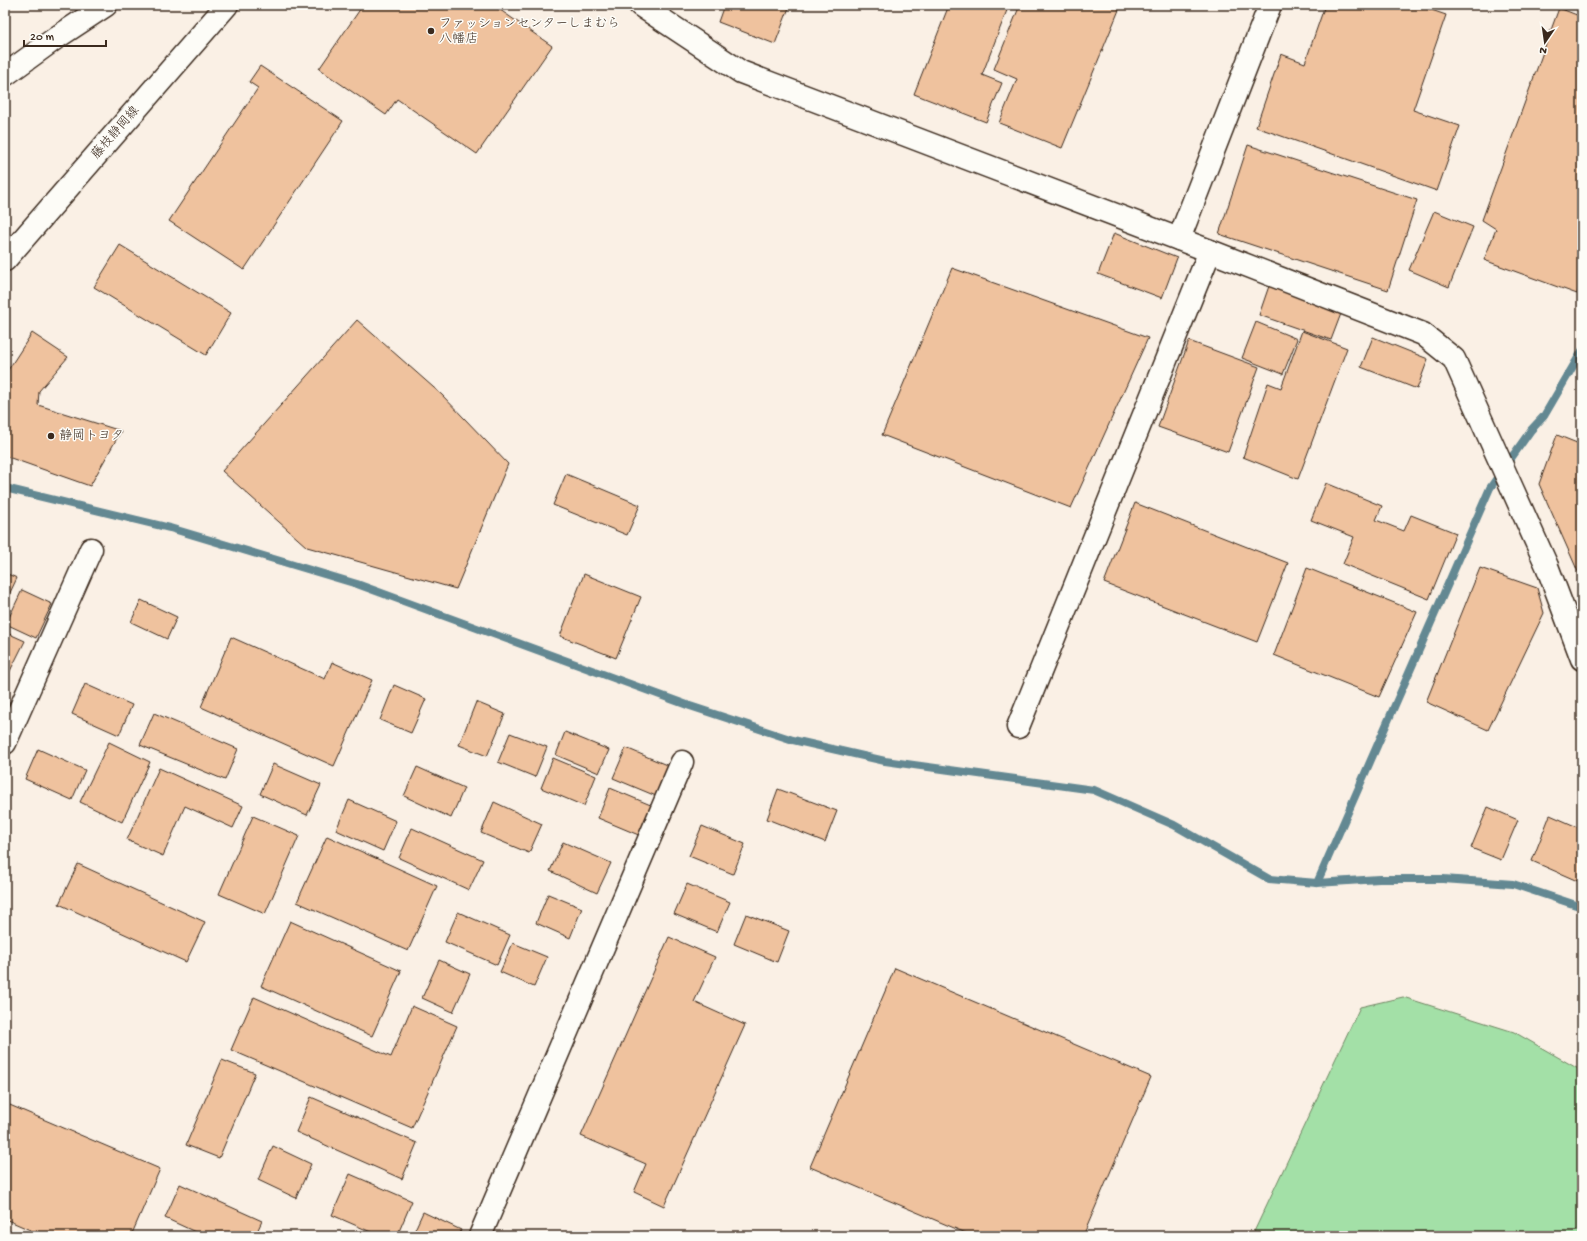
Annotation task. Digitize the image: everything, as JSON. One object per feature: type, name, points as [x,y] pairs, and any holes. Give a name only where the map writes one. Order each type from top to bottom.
[{"type":"street","points":[[5,75],[56,38],[106,5]]},
{"type":"street","name":"藤枝静岡線","points":[[5,260],[227,5]]},
{"type":"street","points":[[640,5],[741,72],[1210,250],[1423,334],[1454,359],[1547,566],[1582,659]]},
{"type":"street","points":[[1179,239],[1270,5]]},
{"type":"street","points":[[1018,727],[1210,250]]},
{"type":"street","points":[[5,743],[91,549]]},
{"type":"street","points":[[480,1236],[682,762]]},
{"type":"green space","points":[[1403,997],[1514,1032],[1582,1071],[1582,1236],[1252,1236],[1360,1007]]},
{"type":"building","points":[[363,5],[493,5],[552,46],[477,154],[397,99],[386,115],[319,69]]},
{"type":"building","points":[[724,5],[790,5],[775,44],[718,22]]},
{"type":"building","points":[[949,5],[1009,5],[982,75],[1002,83],[986,122],[914,94]]},
{"type":"building","points":[[1020,5],[1121,5],[1062,148],[999,123],[1017,79],[994,69]]},
{"type":"building","points":[[1325,5],[1417,5],[1446,15],[1413,110],[1460,126],[1437,191],[1256,127],[1281,54],[1305,63]]},
{"type":"building","points":[[1559,8],[1582,17],[1582,281],[1577,294],[1484,260],[1496,229],[1482,220]]},
{"type":"building","points":[[260,66],[343,121],[244,270],[169,221],[258,88],[249,82]]},
{"type":"building","points":[[1248,145],[1417,200],[1388,290],[1219,234]]},
{"type":"building","points":[[1434,211],[1473,227],[1449,287],[1409,270]]},
{"type":"building","points":[[1114,233],[1177,258],[1162,298],[1098,274]]},
{"type":"building","points":[[120,245],[231,313],[206,355],[94,287]]},
{"type":"building","points":[[952,268],[1148,338],[1071,508],[882,435]]},
{"type":"building","points":[[1269,286],[1342,311],[1331,340],[1259,315]]},
{"type":"building","points":[[357,320],[442,395],[508,464],[456,589],[307,547],[222,471]]},
{"type":"building","points":[[1256,322],[1297,339],[1283,374],[1242,358]]},
{"type":"building","points":[[1302,331],[1347,348],[1298,479],[1243,457],[1268,383],[1281,388]]},
{"type":"building","points":[[32,333],[68,357],[39,391],[38,405],[121,431],[90,486],[5,456],[5,368],[8,370]]},
{"type":"building","points":[[1373,337],[1428,359],[1417,389],[1361,367]]},
{"type":"building","points":[[1189,341],[1259,367],[1228,452],[1158,427]]},
{"type":"building","points":[[1557,435],[1582,445],[1582,567],[1579,574],[1539,484]]},
{"type":"building","points":[[566,474],[640,505],[627,535],[553,505]]},
{"type":"building","points":[[1326,483],[1382,506],[1376,520],[1404,531],[1411,515],[1456,533],[1429,599],[1343,564],[1354,537],[1311,520]]},
{"type":"building","points":[[1135,503],[1288,563],[1257,642],[1104,583]]},
{"type":"building","points":[[1307,568],[1417,612],[1379,697],[1274,655]]},
{"type":"building","points":[[1480,568],[1537,588],[1544,613],[1488,730],[1426,702]]},
{"type":"building","points":[[5,573],[17,578],[5,603]]},
{"type":"building","points":[[584,574],[641,597],[616,658],[560,636]]},
{"type":"building","points":[[22,590],[52,604],[36,638],[6,624]]},
{"type":"building","points":[[141,600],[177,617],[167,639],[131,622]]},
{"type":"building","points":[[5,632],[25,641],[8,675],[5,674]]},
{"type":"building","points":[[231,637],[325,679],[332,662],[372,680],[334,766],[201,707]]},
{"type":"building","points":[[85,684],[132,705],[119,735],[72,714]]},
{"type":"building","points":[[394,685],[426,699],[411,733],[380,720]]},
{"type":"building","points":[[476,702],[505,714],[487,756],[459,745]]},
{"type":"building","points":[[154,713],[238,749],[225,780],[140,745]]},
{"type":"building","points":[[565,732],[609,750],[599,773],[556,755]]},
{"type":"building","points":[[510,733],[547,747],[535,777],[498,762]]},
{"type":"building","points":[[109,742],[150,762],[122,822],[80,802]]},
{"type":"building","points":[[626,748],[669,766],[656,796],[613,778]]},
{"type":"building","points":[[38,749],[85,770],[72,800],[25,779]]},
{"type":"building","points":[[553,758],[596,776],[584,806],[541,788]]},
{"type":"building","points":[[273,764],[321,785],[307,815],[260,794]]},
{"type":"building","points":[[417,767],[464,788],[451,818],[404,796]]},
{"type":"building","points":[[159,768],[243,806],[233,828],[185,806],[163,856],[127,840]]},
{"type":"building","points":[[610,788],[653,806],[641,836],[598,818]]},
{"type":"building","points":[[778,789],[837,811],[825,842],[767,819]]},
{"type":"building","points":[[349,800],[396,821],[383,851],[336,830]]},
{"type":"building","points":[[494,802],[542,824],[529,853],[481,833]]},
{"type":"building","points":[[1488,807],[1518,820],[1501,860],[1471,848]]},
{"type":"building","points":[[1550,815],[1582,829],[1582,883],[1532,861]]},
{"type":"building","points":[[253,816],[299,836],[265,914],[219,894]]},
{"type":"building","points":[[702,826],[745,844],[733,874],[689,856]]},
{"type":"building","points":[[412,828],[483,860],[469,890],[399,858]]},
{"type":"building","points":[[327,836],[437,886],[408,951],[297,902]]},
{"type":"building","points":[[563,842],[611,863],[597,893],[550,871]]},
{"type":"building","points":[[78,864],[205,922],[186,962],[59,904]]},
{"type":"building","points":[[687,884],[730,902],[717,932],[674,914]]},
{"type":"building","points":[[548,894],[582,908],[570,938],[536,923]]},
{"type":"building","points":[[458,912],[510,935],[497,965],[445,942]]},
{"type":"building","points":[[746,914],[789,931],[777,962],[734,944]]},
{"type":"building","points":[[290,921],[401,971],[372,1036],[261,986]]},
{"type":"building","points":[[669,937],[715,957],[694,1002],[745,1025],[664,1206],[634,1192],[646,1164],[581,1136]]},
{"type":"building","points":[[513,943],[547,957],[534,987],[500,972]]},
{"type":"building","points":[[439,960],[470,974],[453,1012],[422,998]]},
{"type":"building","points":[[895,968],[1151,1077],[1083,1236],[973,1236],[810,1167]]},
{"type":"building","points":[[254,997],[391,1057],[412,1006],[457,1026],[412,1128],[231,1050]]},
{"type":"building","points":[[222,1060],[255,1073],[219,1158],[186,1145]]},
{"type":"building","points":[[311,1097],[417,1143],[402,1179],[296,1132]]},
{"type":"building","points":[[5,1103],[160,1169],[131,1236],[44,1236],[5,1219]]},
{"type":"building","points":[[273,1146],[311,1164],[296,1198],[258,1180]]},
{"type":"building","points":[[350,1174],[412,1201],[397,1236],[380,1236],[332,1215]]},
{"type":"building","points":[[180,1184],[262,1221],[255,1236],[204,1236],[165,1218]]},
{"type":"building","points":[[423,1212],[461,1230],[459,1236],[412,1236]]},
{"type":"waterway","points":[[1317,883],[1490,488],[1531,430],[1544,416],[1582,351]]},
{"type":"waterway","points":[[5,488],[170,528],[357,584],[690,706],[793,740],[885,761],[1094,790],[1174,825],[1269,879],[1317,883],[1379,879],[1443,879],[1513,884],[1582,907]]},
{"type":"place","name":"ファッションセンターしまむら 八幡店","points":[[431,31]]},
{"type":"place","name":"静岡トヨタ","points":[[51,436]]}]
